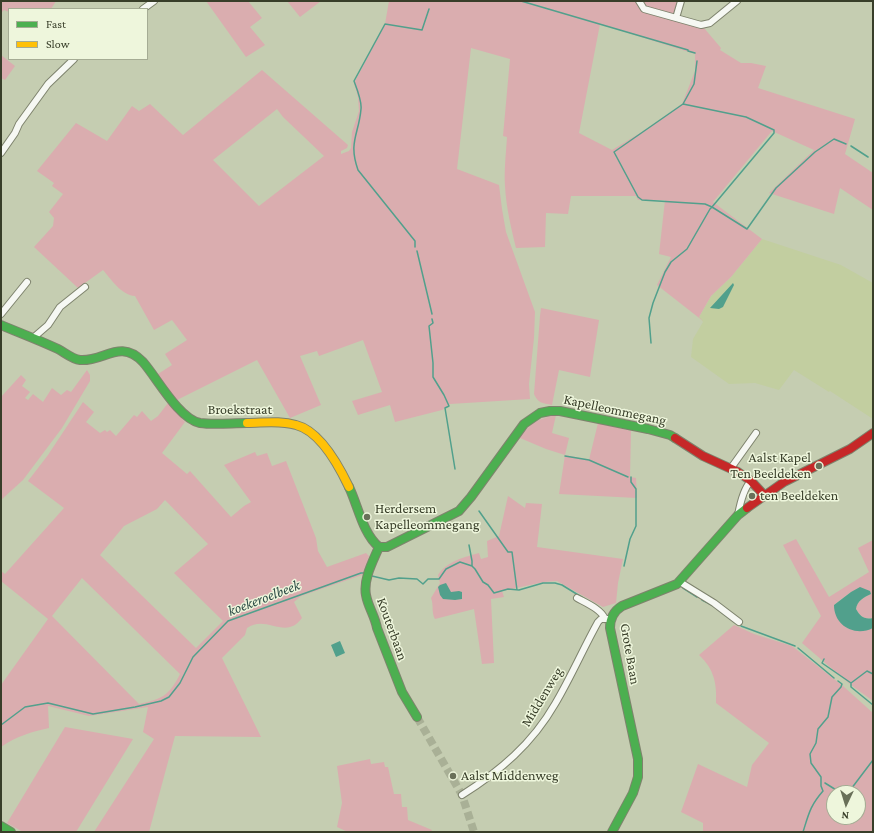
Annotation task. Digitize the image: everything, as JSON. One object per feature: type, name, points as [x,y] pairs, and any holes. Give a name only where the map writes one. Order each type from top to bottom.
[{"type":"street","points":[[144,8],[154,1]]},
{"type":"street","points":[[639,1],[644,9],[701,25],[710,23],[737,1]]},
{"type":"street","points":[[676,18],[681,1]]},
{"type":"street","points":[[1,153],[15,133],[19,124],[48,84],[73,60]]},
{"type":"street","points":[[1,314],[27,282]]},
{"type":"street","points":[[33,338],[48,325],[60,307],[85,286]]},
{"type":"street","name":"Broekstraat","points":[[1,325],[66,353],[76,360],[89,359],[117,351],[128,352],[137,356],[146,364],[183,413],[196,422],[206,424],[283,423],[308,430],[316,436],[343,475],[352,490],[372,539],[379,547]]},
{"type":"street","name":"Kapelleommegang","points":[[379,547],[392,545],[459,511],[471,497],[524,424],[536,415],[547,411],[560,411],[670,435],[703,456],[731,468],[751,481],[764,495]]},
{"type":"street","points":[[731,468],[756,433]]},
{"type":"street","name":"Grote Baan","points":[[612,832],[633,793],[638,777],[638,765],[608,618],[622,606],[680,582],[738,515],[784,482],[850,449],[873,433]]},
{"type":"street","name":"Grote Baan","points":[[738,515],[739,506],[747,485],[751,481]]},
{"type":"street","name":"Kouterbaan","points":[[379,547],[366,583],[366,595],[402,692],[417,718]]},
{"type":"street","points":[[680,582],[714,603],[739,622]]},
{"type":"street","points":[[577,598],[608,618]]},
{"type":"street","name":"Middenweg","points":[[462,795],[499,770],[534,736],[555,705],[598,622],[608,618]]},
{"type":"street","points":[[1,826],[11,832]]},
{"type":"shaded area","points":[[1,1],[56,1],[52,8],[8,8],[8,12],[4,10],[1,13]]},
{"type":"shaded area","points":[[206,1],[248,1],[262,18],[250,27],[265,45],[246,57]]},
{"type":"shaded area","points":[[287,1],[321,1],[300,17]]},
{"type":"shaded area","points":[[389,1],[636,1],[643,12],[704,28],[721,48],[720,50],[741,63],[766,66],[758,88],[855,119],[845,154],[873,173],[873,210],[840,188],[834,214],[769,193],[814,150],[772,131],[713,202],[762,239],[731,277],[711,296],[699,317],[703,321],[657,285],[671,257],[659,254],[665,200],[638,200],[636,196],[571,196],[568,214],[546,213],[545,247],[516,248],[506,202],[505,174],[507,137],[503,136],[510,59],[471,48],[457,169],[499,185],[506,232],[535,312],[529,384],[530,399],[450,404],[442,410],[395,422],[390,405],[358,415],[352,401],[382,392],[363,340],[319,356],[317,351],[300,356],[321,405],[290,418],[257,360],[177,400],[158,374],[172,365],[165,354],[187,340],[172,320],[154,330],[135,296],[121,290],[103,270],[78,288],[34,247],[53,226],[54,218],[49,212],[63,194],[52,186],[54,183],[37,171],[76,123],[107,141],[132,106],[139,111],[150,104],[183,135],[262,70],[348,145],[347,148],[341,151],[341,154],[349,151],[351,148],[352,132],[359,111],[358,97],[354,83],[385,24]],"holes":[[[600,24],[695,54],[695,71],[682,104],[645,130],[612,150],[579,133]],[[277,109],[283,117],[324,156],[259,206],[213,160]]]},
{"type":"shaded area","points":[[641,1],[678,1],[676,12],[671,14],[647,8]]},
{"type":"shaded area","points":[[1,55],[15,66],[5,80],[1,78]]},
{"type":"shaded area","points":[[762,239],[841,265],[873,283],[873,419],[794,370],[779,390],[755,383],[729,384],[691,357],[693,339],[703,322],[699,317],[711,296],[731,277]]},
{"type":"shaded area","points":[[541,308],[599,320],[590,377],[559,370],[552,405],[541,402],[534,394]]},
{"type":"shaded area","points":[[87,370],[90,375],[90,381],[62,428],[23,480],[1,500],[1,397],[21,375],[26,380],[22,386],[30,392],[25,398],[28,400],[33,394],[43,402],[52,388],[61,395],[67,390],[71,392]]},
{"type":"shaded area","points":[[83,402],[94,412],[86,422],[100,433],[105,430],[107,432],[110,430],[116,436],[134,415],[137,417],[142,411],[151,421],[158,416],[168,403],[185,422],[162,453],[187,474],[190,471],[231,517],[251,502],[224,465],[255,452],[257,456],[267,453],[272,466],[286,461],[316,538],[318,551],[327,567],[366,553],[369,556],[362,575],[301,596],[294,602],[302,618],[296,624],[282,628],[254,624],[247,628],[245,635],[222,658],[261,737],[175,736],[149,832],[94,832],[154,739],[143,732],[148,707],[89,716],[48,706],[49,728],[18,737],[1,747],[1,685],[48,619],[1,581],[1,571],[5,574],[64,508],[28,481],[48,455]],"holes":[[[165,500],[208,544],[174,573],[223,621],[196,648],[100,555],[124,526],[157,509]],[[82,578],[180,674],[172,687],[164,695],[154,700],[139,704],[52,616]]]},
{"type":"shaded area","points":[[556,415],[552,433],[569,438],[565,455],[520,438],[535,422]]},
{"type":"shaded area","points":[[598,423],[631,431],[630,477],[636,478],[637,498],[559,494],[565,455],[589,460]]},
{"type":"shaded area","points":[[508,496],[525,508],[526,503],[542,504],[537,547],[623,559],[616,603],[603,607],[557,581],[544,582],[502,591],[504,597],[491,599],[494,663],[482,664],[474,609],[435,619],[431,598],[440,583],[438,575],[446,566],[457,560],[479,553],[481,559],[488,557],[487,541],[499,536]]},
{"type":"shaded area","points":[[796,539],[829,597],[869,572],[858,548],[873,540],[873,618],[863,617],[856,609],[859,602],[863,598],[871,594],[865,589],[851,592],[834,605],[870,629],[873,628],[873,701],[851,685],[802,643],[821,616],[783,545]]},
{"type":"shaded area","points":[[734,625],[754,634],[792,646],[843,686],[873,713],[873,832],[703,832],[703,823],[681,812],[698,764],[747,787],[752,765],[769,743],[716,703],[714,677],[704,660],[699,655]]},
{"type":"shaded area","points":[[65,727],[133,739],[76,832],[23,832],[7,823]]},
{"type":"shaded area","points":[[370,759],[371,764],[384,762],[385,767],[388,767],[394,794],[401,794],[402,807],[407,807],[408,820],[432,830],[431,832],[348,832],[337,827],[342,803],[337,766]]},
{"type":"water","points":[[733,283],[734,285],[723,307],[719,309],[710,308]]},
{"type":"water","points":[[446,583],[451,592],[462,592],[462,599],[443,599],[440,595],[438,587]]},
{"type":"water","points":[[860,587],[870,591],[871,594],[859,602],[856,609],[863,617],[873,618],[873,628],[859,631],[847,628],[842,624],[835,612],[834,605]]},
{"type":"water","points":[[340,641],[345,653],[336,657],[331,645]]},
{"type":"waterway","points":[[521,1],[695,53]]},
{"type":"waterway","points":[[415,247],[415,241],[358,170],[355,160],[354,145],[360,118],[361,102],[354,81],[385,24],[422,30],[429,9]]},
{"type":"waterway","points":[[651,343],[649,318],[665,272],[671,262],[687,249],[710,209],[774,133],[774,130],[746,117],[683,104],[694,84],[697,61]]},
{"type":"waterway","points":[[683,104],[614,152],[638,197],[642,200],[705,204],[747,229],[776,188],[815,152],[834,139],[846,144]]},
{"type":"waterway","points":[[851,146],[868,157]]},
{"type":"waterway","points":[[417,251],[432,314]]},
{"type":"waterway","points":[[432,319],[433,323],[429,326],[433,377],[449,406],[445,408],[455,469]]},
{"type":"waterway","points":[[565,456],[589,460],[628,477]]},
{"type":"waterway","points":[[624,566],[630,539],[636,526],[636,489],[631,482],[631,477]]},
{"type":"waterway","points":[[479,511],[508,552],[512,552],[517,590]]},
{"type":"waterway","points":[[469,545],[472,566]]},
{"type":"waterway","name":"koekeroelbeek","points":[[372,576],[389,580],[399,578],[417,579],[423,584],[428,579],[439,579],[446,569],[460,562],[472,566],[483,582],[488,585],[494,593],[508,589],[519,590],[543,583],[555,583],[562,585],[588,601]]},
{"type":"waterway","name":"koekeroelbeek","points":[[1,725],[25,707],[48,703],[93,714],[161,701],[169,697],[180,683],[193,657],[228,621],[364,573]]},
{"type":"waterway","points":[[683,588],[697,597]]},
{"type":"waterway","points":[[702,600],[712,605],[730,619]]},
{"type":"waterway","points":[[741,626],[795,646]]},
{"type":"waterway","points":[[798,648],[834,678]]},
{"type":"waterway","points":[[824,659],[822,663],[851,683],[851,687],[873,705]]},
{"type":"waterway","points":[[851,683],[867,671],[873,674]]},
{"type":"waterway","points":[[803,832],[813,806],[823,791],[821,786],[821,777],[811,763],[810,754],[816,743],[818,729],[828,717],[832,697],[841,687],[842,684],[838,681]]},
{"type":"waterway","points":[[854,785],[873,760]]},
{"type":"tunnel","points":[[417,717],[462,795],[474,832]]},
{"type":"traffic: fast","points":[[1,325],[80,360],[89,360],[119,351],[135,355],[149,369],[176,406],[192,420],[205,424],[247,423]]},
{"type":"traffic: fast","points":[[349,487],[361,519],[369,535],[379,547],[387,547],[459,511],[471,497],[524,424],[540,413],[560,411],[648,429],[670,435],[675,438]]},
{"type":"traffic: fast","points":[[612,832],[633,793],[638,777],[638,759],[610,628],[612,618],[617,610],[622,606],[677,584],[738,515],[747,508]]},
{"type":"traffic: fast","points":[[379,547],[367,576],[365,589],[366,595],[402,692],[417,717]]},
{"type":"traffic: fast","points":[[1,826],[11,832]]},
{"type":"traffic: slow","points":[[247,423],[290,423],[313,434],[328,450],[349,487]]},
{"type":"traffic: jam","points":[[747,508],[784,482],[850,449],[873,433]]},
{"type":"traffic: jam","points":[[675,438],[703,456],[738,472],[751,481],[764,495]]},
{"type":"place","name":"Aalst Kapel Ten Beeldeken","points":[[819,466]]},
{"type":"place","name":"ten Beeldeken","points":[[752,496]]},
{"type":"place","name":"Herdersem Kapelleommegang","points":[[367,517]]},
{"type":"place","name":"Aalst Middenweg","points":[[453,776]]}]
